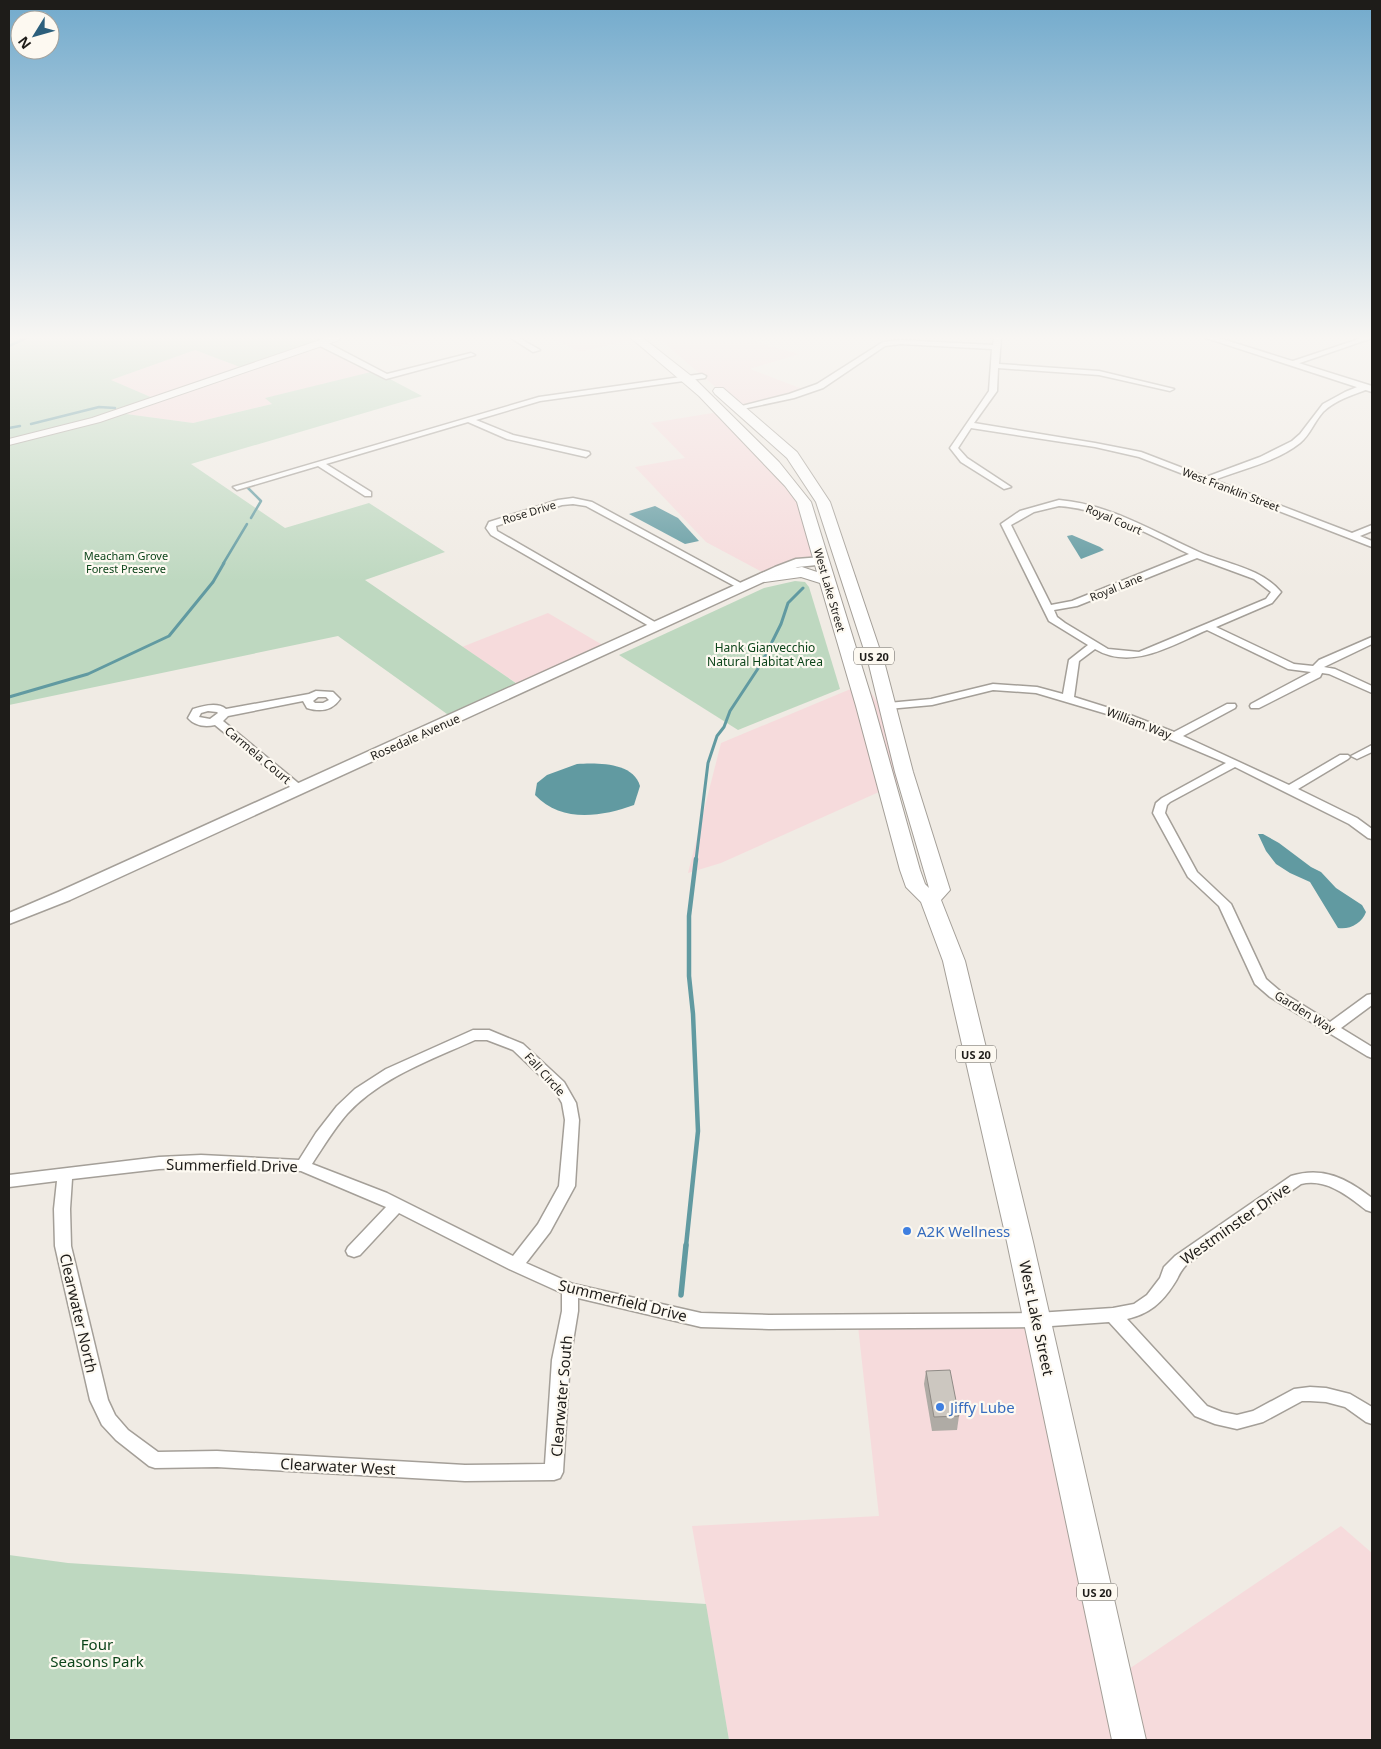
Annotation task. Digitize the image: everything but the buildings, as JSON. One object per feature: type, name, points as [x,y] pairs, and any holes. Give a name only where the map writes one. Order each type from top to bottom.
[{"type":"main road","points":[[9,442],[97,420]]},
{"type":"main road","name":"West Lake Street","points":[[730,420],[777,466],[792,483],[804,502],[865,706],[910,870],[916,887],[930,899],[954,960],[1037,1320],[1129,1740]]},
{"type":"main road","name":"West Lake Street","points":[[751,420],[792,455],[823,502],[877,665],[904,772],[940,890],[930,899]]},
{"type":"main road","points":[[822,561],[841,560]]},
{"type":"main road","points":[[765,577],[802,572],[827,580]]},
{"type":"street","points":[[237,487],[465,420]]},
{"type":"street","points":[[468,420],[510,438],[586,454]]},
{"type":"street","points":[[972,420],[954,448],[964,460],[1007,487]]},
{"type":"street","points":[[1206,480],[1296,442],[1307,432],[1314,420]]},
{"type":"street","name":"West Franklin Street","points":[[968,425],[1120,450],[1148,458],[1372,544]]},
{"type":"street","points":[[319,463],[368,494]]},
{"type":"street","name":"Rose Drive","points":[[656,627],[494,533],[491,528],[492,524],[561,502],[573,501],[589,504],[743,587]]},
{"type":"street","name":"Royal Court","points":[[1048,608],[1006,524],[1015,517],[1047,505],[1069,503],[1082,505],[1184,548],[1196,555]]},
{"type":"street","points":[[1352,536],[1372,528]]},
{"type":"street","points":[[1048,608],[1053,618],[1061,626],[1105,651],[1125,656],[1140,655],[1269,601],[1276,592],[1262,580],[1196,555]]},
{"type":"street","name":"Royal Lane","points":[[1048,608],[1074,604],[1196,555]]},
{"type":"street","name":"Rosedale Avenue","points":[[9,919],[64,896],[765,577],[796,564],[822,561]]},
{"type":"street","points":[[1208,627],[1292,666],[1331,671],[1372,690]]},
{"type":"street","points":[[1255,706],[1316,675],[1317,668],[1323,662],[1372,640]]},
{"type":"street","points":[[1068,699],[1074,660],[1094,645]]},
{"type":"street","name":"William Way","points":[[888,706],[932,702],[993,687],[1037,690],[1120,715],[1174,736],[1290,789],[1353,821],[1372,835]]},
{"type":"street","name":"Carmela Court","points":[[299,789],[221,717],[309,698]]},
{"type":"street","points":[[1174,736],[1232,706]]},
{"type":"street","points":[[1357,756],[1372,748]]},
{"type":"street","points":[[1290,789],[1344,757]]},
{"type":"street","name":"Garden Way","points":[[1235,763],[1166,800],[1162,803],[1158,813],[1192,874],[1226,904],[1260,980],[1275,994],[1372,1053]]},
{"type":"street","points":[[1331,1028],[1372,998]]},
{"type":"street","name":"Fall Circle","points":[[303,1166],[321,1137],[342,1110],[360,1093],[391,1072],[473,1036],[490,1035],[518,1047],[559,1086],[569,1103],[572,1120],[567,1186],[544,1228],[515,1265]]},
{"type":"street","name":"Summerfield Drive","points":[[9,1181],[138,1165],[201,1161],[303,1166],[397,1205],[515,1265],[570,1290],[701,1320],[769,1322],[1037,1320],[1113,1315]]},
{"type":"street","name":"Clearwater North","points":[[65,1174],[62,1209],[64,1246],[99,1400],[108,1420],[128,1440]]},
{"type":"street","name":"Westminster Drive","points":[[1113,1315],[1138,1310],[1153,1300],[1168,1280],[1170,1271],[1181,1260],[1296,1180],[1306,1176],[1334,1181],[1372,1206]]},
{"type":"street","points":[[354,1251],[397,1205]]},
{"type":"street","name":"Clearwater South","points":[[554,1472],[561,1360],[570,1311],[570,1290]]},
{"type":"street","points":[[1113,1315],[1201,1411],[1221,1420],[1237,1422],[1257,1417],[1300,1394],[1326,1395],[1350,1401],[1372,1417]]},
{"type":"street","name":"Clearwater West","points":[[128,1440],[155,1460],[217,1460],[465,1473],[554,1472]]},
{"type":"shaded area","points":[[168,420],[207,420],[193,423]]},
{"type":"shaded area","points":[[672,420],[726,420],[795,494],[819,560],[766,574],[706,542],[635,467],[685,458],[651,423]]},
{"type":"shaded area","points":[[548,613],[606,647],[521,686],[462,647]]},
{"type":"shaded area","points":[[865,683],[879,705],[899,783],[721,863],[688,873],[721,743]]},
{"type":"shaded area","points":[[1032,1324],[1122,1740],[729,1740],[692,1526],[879,1516],[858,1326]]},
{"type":"shaded area","points":[[1341,1526],[1372,1553],[1372,1740],[1138,1740],[1123,1673]]},
{"type":"green space","name":"Meacham Grove Forest Preserve","points":[[9,420],[168,420],[193,423],[207,420],[342,420],[191,464],[285,528],[369,503],[445,552],[365,580],[523,688],[454,719],[338,636],[9,705]]},
{"type":"green space","name":"Hank Gianvecchio Natural Habitat Area","points":[[795,581],[805,582],[809,587],[840,689],[738,730],[619,655],[764,588]]},
{"type":"green space","name":"Four Seasons Park","points":[[9,1555],[68,1563],[706,1604],[729,1740],[9,1740]]},
{"type":"water","points":[[655,506],[678,518],[699,541],[685,544],[629,514]]},
{"type":"water","points":[[1072,535],[1104,550],[1081,559],[1067,536]]},
{"type":"water","points":[[577,764],[604,764],[630,772],[640,786],[634,805],[595,814],[569,814],[545,804],[535,795],[537,783],[547,775]]},
{"type":"water","points":[[1258,834],[1263,834],[1279,843],[1311,867],[1321,872],[1336,888],[1362,905],[1366,912],[1362,919],[1351,927],[1338,928],[1310,882],[1276,864],[1266,851]]},
{"type":"waterway","points":[[31,424],[49,420]]},
{"type":"waterway","points":[[9,428],[20,426]]},
{"type":"waterway","points":[[248,488],[261,501],[251,518]]},
{"type":"waterway","points":[[223,564],[247,524]]},
{"type":"waterway","points":[[9,697],[88,674],[169,636],[213,582],[224,563]]},
{"type":"waterway","points":[[696,860],[708,763],[717,736],[724,727],[730,711],[761,664],[781,624],[788,603],[803,588]]},
{"type":"waterway","points":[[686,1246],[698,1131],[693,1014],[689,976],[689,916],[696,859]]},
{"type":"waterway","points":[[681,1295],[686,1245]]},
{"type":"place","name":"A2K Wellness","points":[[907,1231]]},
{"type":"place","name":"Jiffy Lube","points":[[940,1407]]}]
